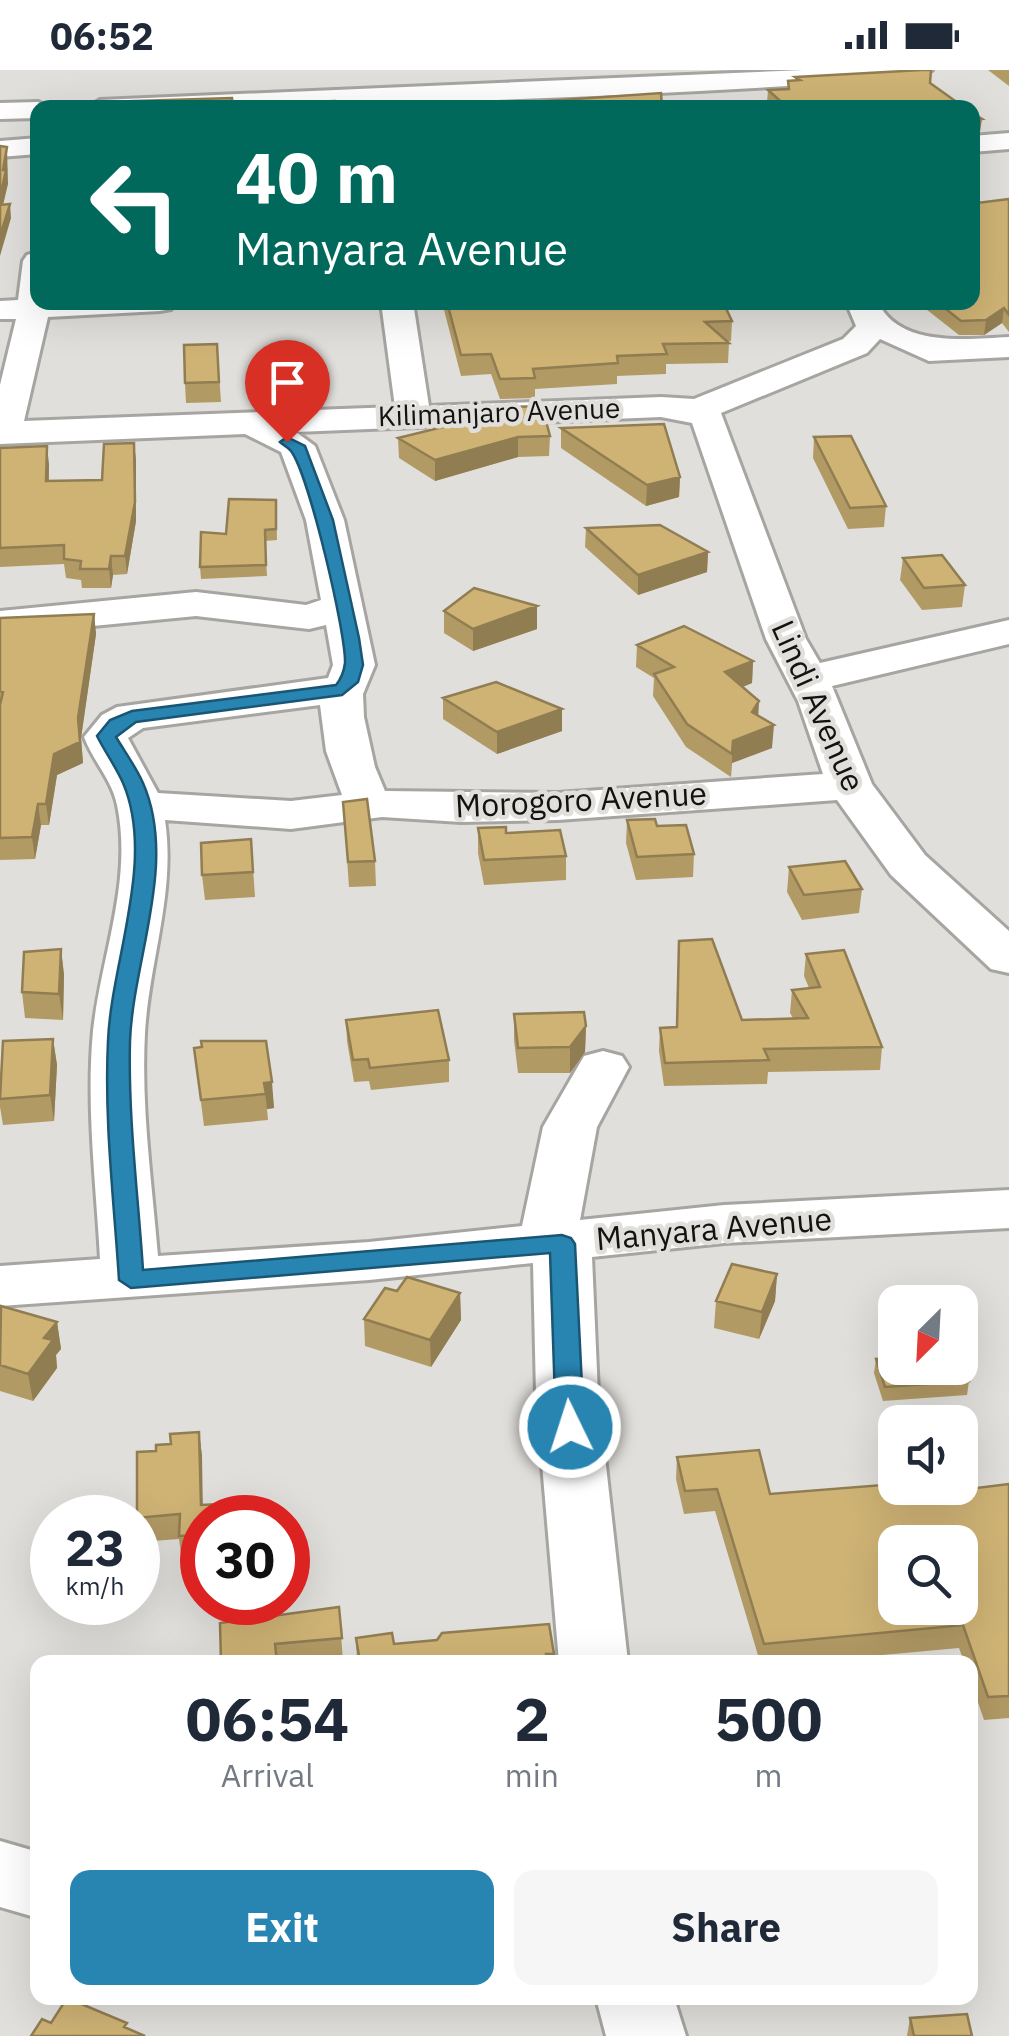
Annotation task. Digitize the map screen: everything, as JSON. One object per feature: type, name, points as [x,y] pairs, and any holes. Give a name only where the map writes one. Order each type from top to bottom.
[{"type":"street","points":[[432,100],[919,70]]},
{"type":"street","points":[[648,87],[659,100]]},
{"type":"street","points":[[0,112],[30,110]]},
{"type":"street","points":[[980,143],[1009,141]]},
{"type":"street","points":[[0,148],[30,146]]},
{"type":"street","points":[[2,432],[17,309],[30,279]]},
{"type":"street","points":[[398,310],[413,415]]},
{"type":"street","points":[[698,410],[839,355],[865,339],[867,312],[929,351],[1009,347]]},
{"type":"street","name":"Kilimanjaro Avenue","points":[[2,432],[660,407],[698,410]]},
{"type":"street","name":"Lindi Avenue","points":[[698,410],[708,419],[786,639],[807,679],[850,786],[908,865],[1009,958]]},
{"type":"street","points":[[247,421],[297,446],[324,520],[354,665],[352,678],[342,690],[342,714],[358,788],[370,801],[381,804]]},
{"type":"street","points":[[0,623],[196,604],[309,617],[342,606]]},
{"type":"street","points":[[807,679],[1009,632]]},
{"type":"street","points":[[131,1280],[118,1084],[119,1039],[144,868],[140,805],[132,780],[106,739],[122,720],[342,690]]},
{"type":"street","name":"Morogoro Avenue","points":[[140,805],[291,815],[381,804],[539,808],[746,790],[850,786]]},
{"type":"street","points":[[593,1655],[568,1410],[555,1244],[556,1182],[570,1127],[604,1067]]},
{"type":"street","name":"Manyara Avenue","points":[[0,1286],[131,1280],[555,1244],[724,1224],[1009,1210]]},
{"type":"street","points":[[0,1874],[30,1883]]},
{"type":"street","points":[[637,2005],[646,2036]]},
{"type":"building","points":[[931,70],[930,83],[954,100],[779,100],[768,90],[789,89],[788,81],[800,80],[795,77]]},
{"type":"building","points":[[661,93],[661,100],[562,100]]},
{"type":"building","points":[[232,98],[232,100],[168,100]]},
{"type":"building","points":[[0,146],[7,147],[0,197]]},
{"type":"building","points":[[1009,199],[1009,315],[1004,308],[986,320],[961,321],[947,310],[980,310],[980,203]]},
{"type":"building","points":[[10,204],[0,236],[0,205]]},
{"type":"building","points":[[449,310],[727,310],[732,321],[705,322],[729,343],[663,344],[667,354],[617,356],[618,363],[533,369],[535,378],[500,379],[491,354],[461,355]]},
{"type":"building","points":[[217,344],[219,382],[185,383],[184,345]]},
{"type":"building","points":[[542,406],[550,436],[518,437],[435,460],[398,438],[512,410],[511,407]]},
{"type":"building","points":[[664,424],[680,477],[647,485],[561,428]]},
{"type":"building","points":[[851,436],[886,506],[850,508],[814,437]]},
{"type":"building","points":[[134,443],[135,502],[125,556],[111,556],[109,569],[80,569],[81,561],[64,559],[64,545],[0,548],[0,448],[47,446],[46,481],[102,480],[104,444]]},
{"type":"building","points":[[229,499],[276,500],[276,529],[265,530],[266,565],[200,567],[201,532],[226,534]]},
{"type":"building","points":[[660,525],[708,552],[638,575],[586,528]]},
{"type":"building","points":[[942,555],[965,585],[924,588],[903,558]]},
{"type":"building","points":[[474,588],[537,606],[473,629],[444,611]]},
{"type":"building","points":[[94,614],[78,718],[80,742],[54,754],[46,804],[38,804],[32,837],[0,838],[0,618]]},
{"type":"building","points":[[684,626],[753,661],[725,672],[759,701],[752,712],[774,725],[733,741],[732,754],[687,724],[654,674],[674,667],[637,645]]},
{"type":"building","points":[[496,682],[562,709],[497,732],[443,698]]},
{"type":"building","points":[[367,799],[375,861],[348,862],[343,802]]},
{"type":"building","points":[[655,819],[657,826],[686,825],[694,854],[637,857],[627,820]]},
{"type":"building","points":[[506,827],[506,833],[560,830],[566,856],[484,860],[478,828]]},
{"type":"building","points":[[251,839],[253,872],[202,875],[201,843]]},
{"type":"building","points":[[845,861],[862,889],[804,895],[789,867]]},
{"type":"building","points":[[712,939],[742,1020],[808,1018],[792,990],[820,987],[806,954],[844,950],[882,1047],[764,1049],[769,1060],[665,1063],[660,1028],[677,1027],[679,941]]},
{"type":"building","points":[[61,949],[59,994],[22,992],[24,952]]},
{"type":"building","points":[[438,1010],[449,1060],[370,1068],[368,1059],[353,1060],[346,1020]]},
{"type":"building","points":[[584,1012],[586,1026],[570,1047],[518,1048],[514,1014]]},
{"type":"building","points":[[53,1039],[50,1095],[0,1099],[3,1041]]},
{"type":"building","points":[[201,1041],[266,1041],[272,1082],[264,1083],[266,1094],[201,1100],[194,1048],[202,1047]]},
{"type":"building","points":[[732,1264],[777,1274],[762,1312],[716,1301]]},
{"type":"building","points":[[407,1277],[460,1293],[430,1340],[364,1319],[385,1288],[397,1291]]},
{"type":"building","points":[[1,1306],[57,1322],[44,1338],[53,1340],[28,1374],[0,1365]]},
{"type":"building","points":[[199,1432],[201,1495],[180,1495],[180,1514],[160,1516],[160,1495],[137,1495],[137,1452],[156,1451],[156,1445],[171,1444],[170,1434]]},
{"type":"building","points":[[759,1450],[770,1494],[878,1485],[878,1505],[978,1505],[978,1488],[1009,1484],[1009,1696],[988,1697],[978,1668],[978,1655],[973,1655],[963,1625],[764,1644],[717,1489],[685,1491],[677,1457]]},
{"type":"building","points":[[339,1607],[342,1638],[275,1644],[276,1655],[221,1655],[220,1625],[310,1625],[310,1611]]},
{"type":"building","points":[[549,1624],[554,1654],[359,1655],[356,1638],[392,1633],[394,1644],[437,1640],[442,1633]]},
{"type":"building","points":[[63,2005],[84,2005],[127,2023],[124,2027],[145,2036],[31,2036],[42,2019],[51,2023]]},
{"type":"building","points":[[967,2014],[972,2036],[914,2036],[910,2018]]},
{"type":"route","points":[[287,442],[297,446],[318,498],[350,638],[352,678],[342,690],[132,716],[106,736],[132,780],[144,838],[142,889],[122,998],[119,1039],[118,1084],[131,1280],[562,1244],[570,1427]]}]
